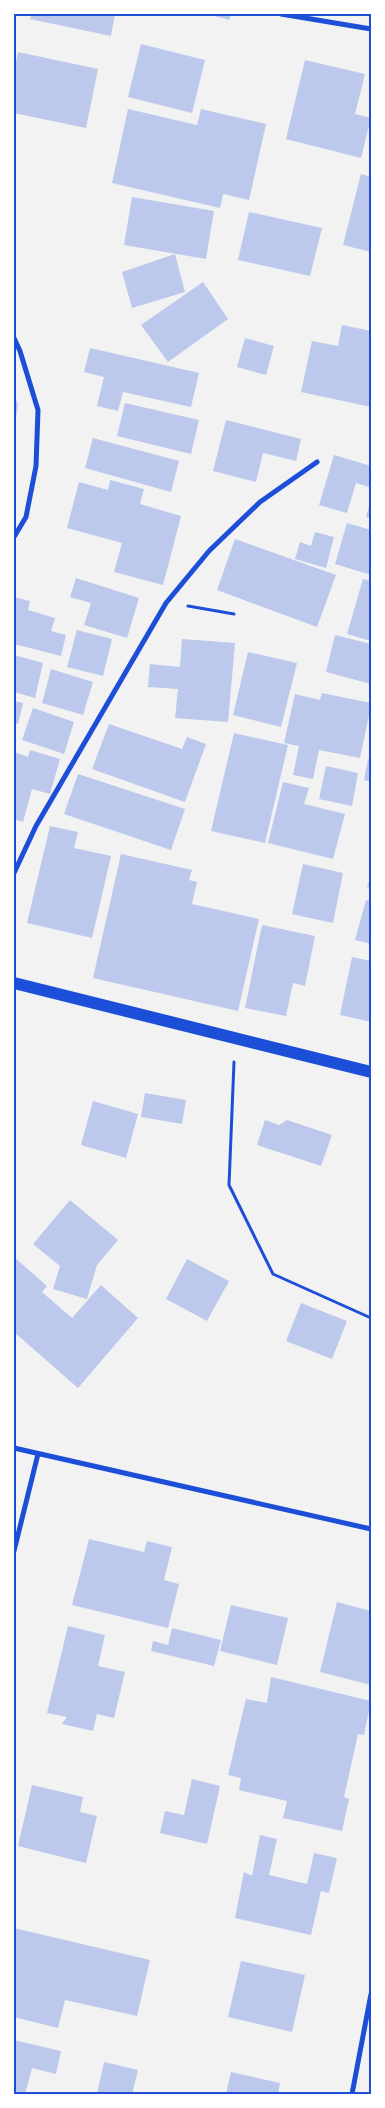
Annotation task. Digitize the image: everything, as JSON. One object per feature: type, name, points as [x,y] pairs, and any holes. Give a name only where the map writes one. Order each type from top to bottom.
[{"type":"main road","points":[[14,983],[371,1072]]},
{"type":"street","points":[[281,14],[371,29]]},
{"type":"street","points":[[14,338],[20,351],[38,410],[34,475],[26,517],[14,538]]},
{"type":"street","points":[[14,873],[36,826],[166,602],[209,551],[260,502],[317,462]]},
{"type":"street","points":[[14,1448],[371,1529]]},
{"type":"street","points":[[14,1551],[38,1454]]},
{"type":"street","points":[[352,2094],[371,1994]]},
{"type":"path","points":[[166,602],[234,614]]},
{"type":"path","points":[[239,1039],[233,1065],[229,1185],[273,1274],[371,1318]]},
{"type":"building","points":[[32,14],[115,14],[111,36],[30,19]]},
{"type":"building","points":[[207,14],[231,14],[229,20]]},
{"type":"building","points":[[141,44],[205,60],[192,113],[128,97]]},
{"type":"building","points":[[18,52],[98,69],[86,128],[14,113],[14,72]]},
{"type":"building","points":[[305,60],[365,74],[355,114],[371,118],[361,158],[286,139]]},
{"type":"building","points":[[128,109],[197,125],[201,109],[266,124],[249,200],[223,194],[220,208],[112,183]]},
{"type":"building","points":[[361,174],[371,177],[371,252],[343,245]]},
{"type":"building","points":[[132,197],[214,211],[206,259],[124,245]]},
{"type":"building","points":[[249,212],[322,228],[310,276],[238,260]]},
{"type":"building","points":[[175,254],[185,292],[132,308],[122,272]]},
{"type":"building","points":[[203,282],[228,319],[168,362],[141,325]]},
{"type":"building","points":[[342,325],[371,331],[371,407],[301,392],[312,341],[338,346]]},
{"type":"building","points":[[245,338],[274,346],[266,375],[237,367]]},
{"type":"building","points":[[90,348],[199,373],[191,407],[123,392],[118,411],[97,406],[104,377],[84,372]]},
{"type":"building","points":[[14,393],[18,405],[15,424],[14,424]]},
{"type":"building","points":[[125,403],[199,420],[191,454],[117,436]]},
{"type":"building","points":[[226,420],[301,439],[296,461],[263,453],[256,482],[213,471]]},
{"type":"building","points":[[93,438],[179,461],[171,492],[85,468]]},
{"type":"building","points":[[334,455],[371,466],[369,487],[356,483],[347,513],[319,505]]},
{"type":"building","points":[[110,480],[144,489],[140,504],[181,516],[163,585],[114,572],[122,543],[67,528],[79,482],[108,490]]},
{"type":"building","points":[[371,499],[371,518],[366,517]]},
{"type":"building","points":[[347,523],[371,530],[371,575],[335,564]]},
{"type":"building","points":[[315,532],[334,537],[326,568],[295,559],[300,542],[311,546]]},
{"type":"building","points":[[235,539],[336,575],[317,627],[217,590]]},
{"type":"building","points":[[76,578],[139,598],[127,638],[84,625],[91,603],[70,597]]},
{"type":"building","points":[[363,579],[371,581],[371,641],[347,634]]},
{"type":"building","points":[[14,597],[30,601],[28,610],[55,618],[51,631],[66,635],[61,656],[14,644]]},
{"type":"building","points":[[77,630],[112,639],[103,676],[67,667]]},
{"type":"building","points":[[335,635],[371,644],[371,684],[326,672]]},
{"type":"building","points":[[182,639],[235,643],[228,722],[175,718],[178,689],[148,687],[150,664],[180,667]]},
{"type":"building","points":[[248,652],[297,663],[281,727],[233,715]]},
{"type":"building","points":[[14,655],[43,663],[35,698],[14,692]]},
{"type":"building","points":[[51,669],[93,682],[83,715],[42,703]]},
{"type":"building","points":[[322,693],[371,703],[360,758],[319,750],[313,779],[293,775],[299,746],[284,743],[295,694],[320,700]]},
{"type":"building","points":[[14,701],[23,703],[18,724],[14,723]]},
{"type":"building","points":[[33,708],[74,722],[64,754],[22,740]]},
{"type":"building","points":[[109,724],[182,749],[187,737],[206,744],[185,802],[92,769]]},
{"type":"building","points":[[234,733],[288,745],[265,843],[211,831]]},
{"type":"building","points":[[30,750],[60,759],[50,794],[32,789],[23,822],[14,819],[14,752],[28,757]]},
{"type":"building","points":[[368,759],[371,760],[371,782],[364,780]]},
{"type":"building","points":[[326,766],[358,773],[352,806],[319,799]]},
{"type":"building","points":[[78,774],[185,809],[171,850],[64,814]]},
{"type":"building","points":[[283,782],[309,788],[304,804],[345,814],[333,859],[268,843]]},
{"type":"building","points":[[50,826],[78,832],[74,848],[111,856],[92,938],[27,923]]},
{"type":"building","points":[[121,854],[192,870],[189,880],[197,882],[192,904],[259,919],[238,1011],[93,978]]},
{"type":"building","points":[[303,864],[343,873],[333,923],[292,914]]},
{"type":"building","points":[[371,875],[371,888],[367,887]]},
{"type":"building","points":[[366,900],[371,901],[371,944],[355,940]]},
{"type":"building","points":[[262,925],[315,936],[305,986],[293,983],[286,1016],[245,1008]]},
{"type":"building","points":[[352,957],[371,961],[371,1022],[340,1015]]},
{"type":"building","points":[[145,1093],[186,1100],[182,1124],[141,1117]]},
{"type":"building","points":[[93,1101],[138,1114],[126,1158],[81,1145]]},
{"type":"building","points":[[265,1120],[279,1125],[287,1120],[332,1135],[321,1166],[257,1145]]},
{"type":"building","points":[[70,1200],[118,1240],[97,1265],[87,1299],[53,1289],[60,1266],[33,1244]]},
{"type":"building","points":[[14,1257],[47,1286],[42,1292],[72,1318],[101,1285],[138,1318],[78,1388],[14,1332]]},
{"type":"building","points":[[187,1259],[229,1281],[207,1321],[166,1299]]},
{"type":"building","points":[[301,1303],[347,1321],[332,1359],[286,1341]]},
{"type":"building","points":[[89,1539],[144,1552],[147,1541],[172,1547],[164,1580],[179,1584],[168,1628],[72,1605]]},
{"type":"building","points":[[337,1602],[371,1611],[371,1685],[320,1672]]},
{"type":"building","points":[[231,1605],[288,1618],[277,1665],[220,1651]]},
{"type":"building","points":[[68,1626],[105,1635],[98,1666],[125,1672],[114,1718],[97,1714],[93,1731],[62,1724],[67,1717],[47,1713]]},
{"type":"building","points":[[172,1628],[221,1640],[214,1666],[151,1651],[153,1641],[168,1645]]},
{"type":"building","points":[[271,1677],[371,1701],[364,1735],[358,1734],[344,1797],[349,1799],[342,1831],[283,1818],[287,1801],[239,1790],[241,1778],[228,1775],[246,1699],[267,1703]]},
{"type":"building","points":[[192,1779],[220,1786],[207,1844],[160,1833],[165,1811],[184,1815]]},
{"type":"building","points":[[32,1785],[83,1797],[80,1812],[97,1816],[86,1863],[18,1846]]},
{"type":"building","points":[[260,1835],[277,1839],[269,1875],[307,1884],[314,1853],[337,1858],[329,1893],[321,1891],[311,1935],[235,1918],[244,1872],[252,1876]]},
{"type":"building","points":[[14,1928],[150,1960],[137,2016],[65,2000],[58,2028],[14,2017]]},
{"type":"building","points":[[241,1961],[305,1975],[292,2032],[228,2017]]},
{"type":"building","points":[[14,2040],[61,2051],[56,2074],[32,2068],[25,2094],[14,2094]]},
{"type":"building","points":[[104,2062],[138,2070],[132,2094],[97,2094]]},
{"type":"building","points":[[231,2072],[280,2083],[278,2094],[226,2094]]}]
